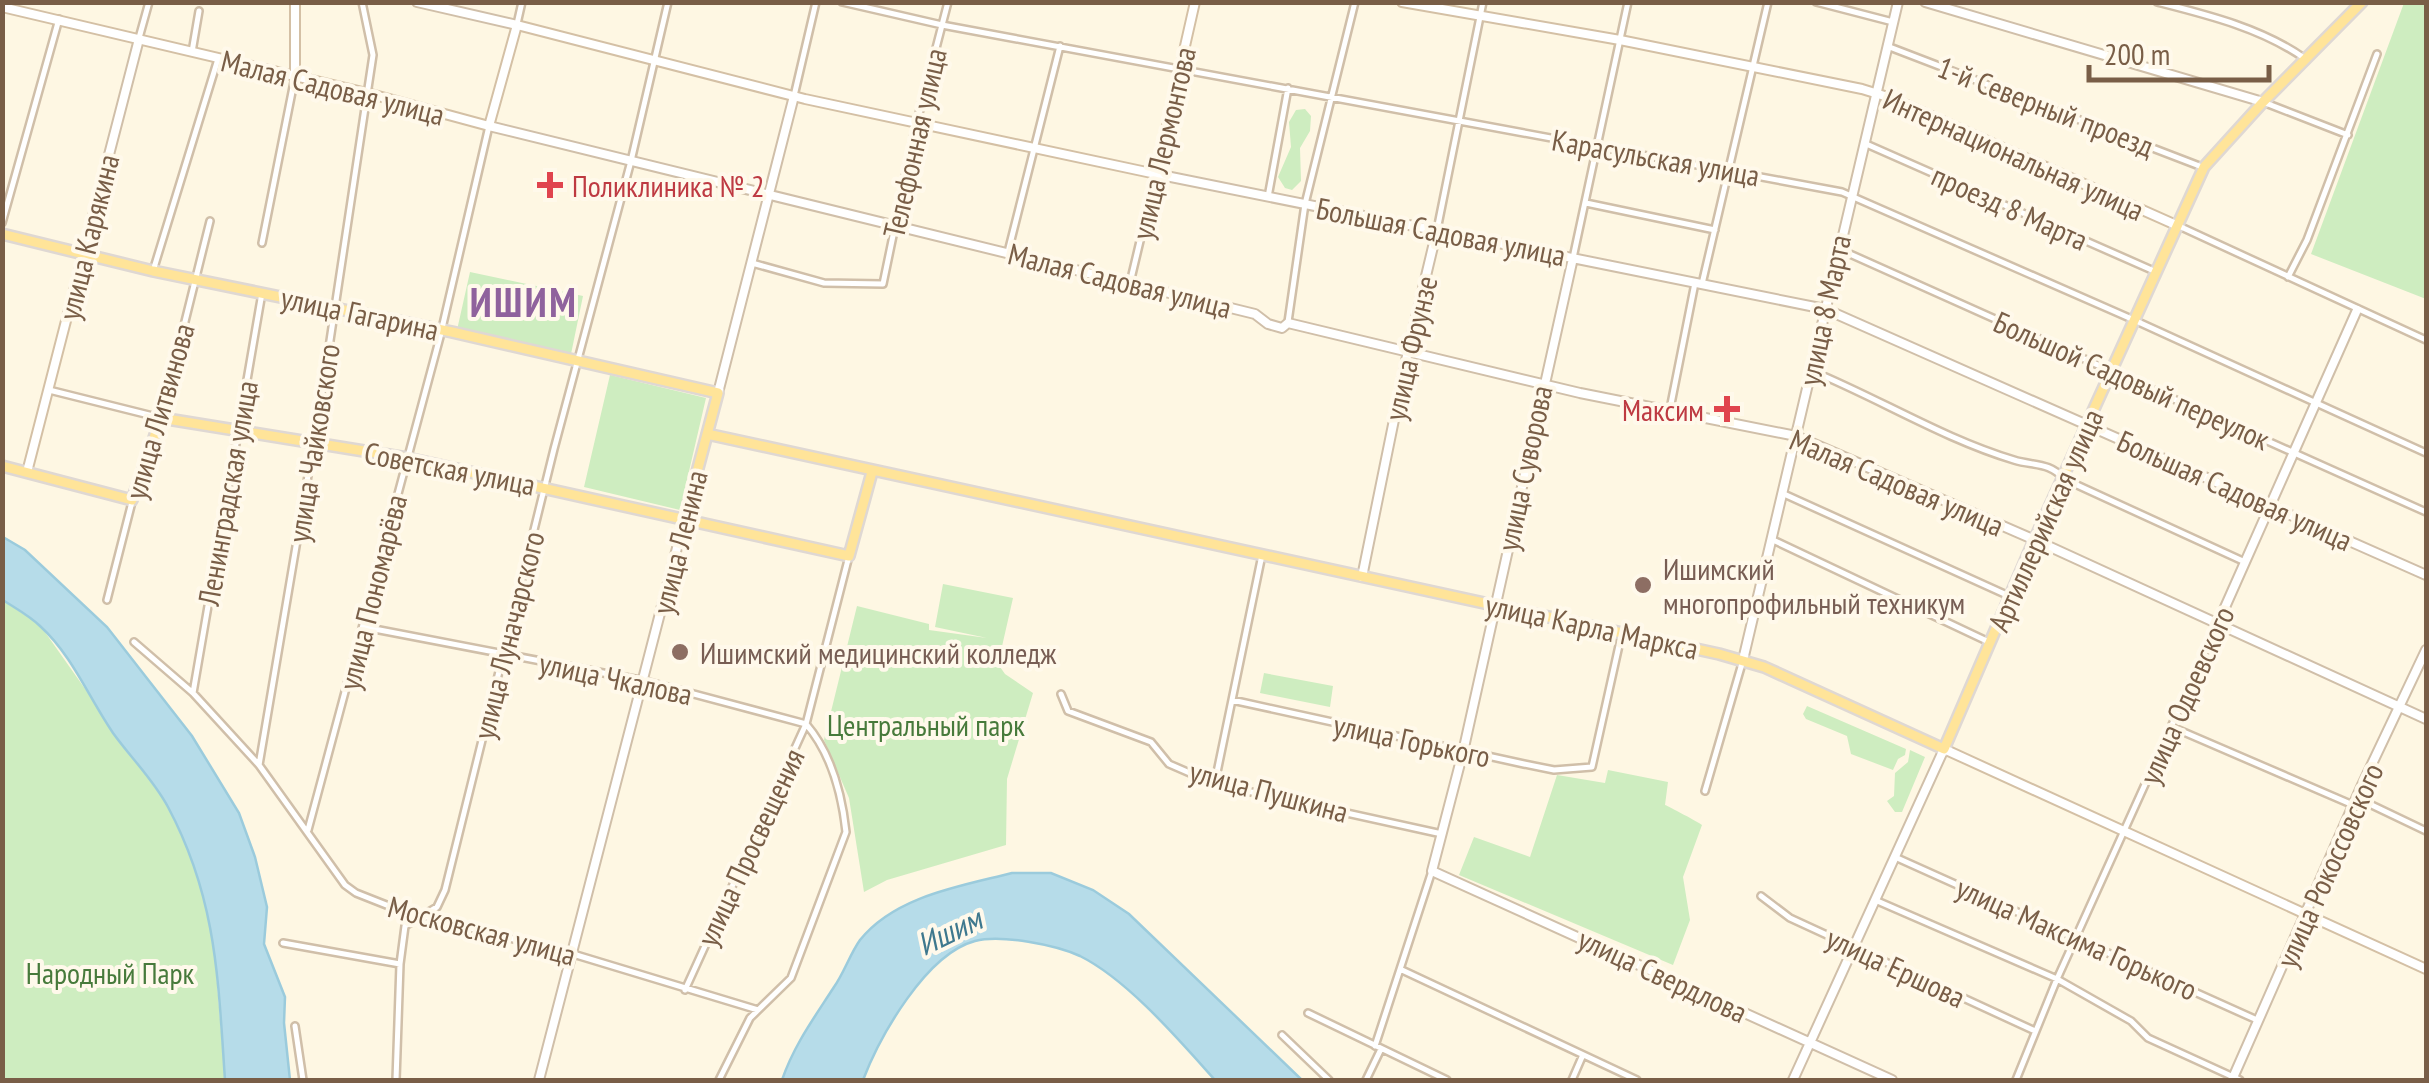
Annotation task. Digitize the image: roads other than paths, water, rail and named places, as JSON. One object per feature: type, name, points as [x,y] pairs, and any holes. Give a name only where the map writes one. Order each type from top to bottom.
[{"type":"main road","name":"Артиллерийская улица","points":[[1944,749],[2204,167],[2362,2]]},
{"type":"main road","name":"улица Гагарина","points":[[2,234],[153,271],[718,392]]},
{"type":"main road","name":"улица Ленина","points":[[685,517],[718,392]]},
{"type":"main road","name":"Советская улица","points":[[160,418],[314,441],[546,486],[849,556]]},
{"type":"main road","name":"улица Литвинова","points":[[132,500],[160,418]]},
{"type":"main road","name":"улица Карла Маркса","points":[[707,434],[1743,660],[1944,749]]},
{"type":"main road","points":[[2,466],[132,500]]},
{"type":"main road","name":"улица Просвещения","points":[[849,556],[872,472]]},
{"type":"street","name":"улица Карякина","points":[[27,472],[149,2]]},
{"type":"street","points":[[262,243],[295,77],[296,2]]},
{"type":"street","name":"улица Чайковского","points":[[259,764],[367,93],[372,55],[362,2]]},
{"type":"street","name":"Большая Садовая улица","points":[[417,2],[916,125],[1824,308],[2426,575]]},
{"type":"street","name":"улица Пономарёва","points":[[308,832],[442,330],[522,2]]},
{"type":"street","name":"улица Луначарского","points":[[396,1080],[405,926],[437,906],[445,890],[668,2]]},
{"type":"street","name":"улица Ленина","points":[[718,392],[816,2]]},
{"type":"street","name":"Карасульская улица","points":[[842,2],[942,25],[1728,169],[1850,195],[2426,453]]},
{"type":"street","name":"Телефонная улица","points":[[751,263],[824,283],[882,284],[916,125],[948,2]]},
{"type":"street","name":"улица Лермонтова","points":[[1130,284],[1196,2]]},
{"type":"street","points":[[1288,323],[1305,204],[1355,2]]},
{"type":"street","name":"Интернациональная улица","points":[[1402,2],[1620,40],[1876,94],[2176,224],[2426,340]]},
{"type":"street","name":"улица Фрунзе","points":[[1362,577],[1483,2]]},
{"type":"street","name":"улица Суворова","points":[[1366,1080],[1432,871],[1463,752],[1628,2]]},
{"type":"street","points":[[1669,412],[1768,2]]},
{"type":"street","points":[[1816,2],[1893,22]]},
{"type":"street","name":"улица 8 Марта","points":[[1705,791],[1773,540],[1850,195],[1898,2]]},
{"type":"street","points":[[1924,2],[2263,102],[2348,135]]},
{"type":"street","points":[[2157,2],[2279,40],[2307,60]]},
{"type":"street","name":"Малая Садовая улица","points":[[2,7],[367,93],[1256,314],[1268,324],[1282,328],[1288,323],[1544,386],[1796,436],[2035,540],[2426,719]]},
{"type":"street","points":[[192,52],[199,11]]},
{"type":"street","points":[[2,223],[59,19]]},
{"type":"street","points":[[1008,252],[1060,46]]},
{"type":"street","name":"1-й Северный проезд","points":[[1888,46],[2204,167]]},
{"type":"street","points":[[2288,278],[2308,240],[2318,204],[2377,54]]},
{"type":"street","points":[[153,271],[218,59]]},
{"type":"street","points":[[1268,197],[1288,88]]},
{"type":"street","name":"проезд 8 Марта","points":[[1864,143],[2156,271]]},
{"type":"street","points":[[1586,203],[1714,230]]},
{"type":"street","name":"улица Литвинова","points":[[160,418],[210,221]]},
{"type":"street","name":"Большой Садовый переулок","points":[[1838,248],[2426,512]]},
{"type":"street","name":"Ленинградская улица","points":[[193,693],[262,293]]},
{"type":"street","name":"улица Одоевского","points":[[2016,1080],[2076,936],[2357,310]]},
{"type":"street","points":[[1812,371],[1944,432],[2014,460],[2040,463],[2064,479],[2245,562]]},
{"type":"street","name":"Советская улица","points":[[48,390],[160,418]]},
{"type":"street","points":[[1784,494],[2010,596]]},
{"type":"street","name":"улица Литвинова","points":[[107,600],[132,500]]},
{"type":"street","name":"улица Ленина","points":[[539,1080],[685,517]]},
{"type":"street","points":[[1773,540],[1991,643]]},
{"type":"street","points":[[1215,784],[1262,555]]},
{"type":"street","name":"улица Просвещения","points":[[684,990],[806,724],[849,556]]},
{"type":"street","name":"улица Чкалова","points":[[364,627],[645,681],[806,724]]},
{"type":"street","name":"улица Горького","points":[[1232,700],[1557,770],[1592,768],[1622,632]]},
{"type":"street","name":"Московская улица","points":[[134,642],[193,693],[259,764],[356,893],[399,910],[573,954],[758,1010]]},
{"type":"street","name":"улица Рокоссовского","points":[[2236,1080],[2355,801],[2426,650]]},
{"type":"street","name":"улица Пушкина","points":[[1061,694],[1068,710],[1151,742],[1169,764],[1215,784],[1442,834]]},
{"type":"street","points":[[719,1080],[750,1018],[791,978],[846,832],[843,807],[821,741],[806,724]]},
{"type":"street","points":[[2172,727],[2426,830]]},
{"type":"street","name":"улица Карла Маркса","points":[[1944,749],[2426,969]]},
{"type":"street","name":"Артиллерийская улица","points":[[1793,1080],[1944,749]]},
{"type":"street","name":"улица Максима Горького","points":[[1895,857],[2259,1021]]},
{"type":"street","name":"улица Свердлова","points":[[1432,871],[1892,1080]]},
{"type":"street","name":"улица Ершова","points":[[1760,896],[1790,918],[2036,1032]]},
{"type":"street","points":[[1876,900],[2057,979],[2131,1021],[2148,1038],[2236,1080]]},
{"type":"street","points":[[284,943],[400,964]]},
{"type":"street","points":[[1402,970],[1637,1080]]},
{"type":"street","points":[[1308,1013],[1447,1080]]},
{"type":"street","points":[[295,1026],[303,1080]]},
{"type":"street","points":[[1282,1035],[1329,1080]]},
{"type":"street","points":[[1572,1080],[1582,1057]]},
{"type":"water","points":[[3,537],[25,550],[107,627],[192,736],[239,813],[267,907],[264,944],[285,997],[290,1080],[225,1080],[212,940],[197,874],[184,841],[162,797],[113,733],[62,650],[36,622],[3,600]]},
{"type":"water","name":"Ишим","points":[[1012,873],[1051,873],[1093,890],[1129,914],[1302,1080],[1215,1080],[1152,1012],[1098,967],[1057,948],[986,939],[957,949],[923,979],[893,1020],[863,1080],[782,1080],[798,1043],[838,982],[856,945],[874,925],[930,895]]},
{"type":"place","name":"Поликлиника № 2","points":[[550,185]]},
{"type":"place","name":"Максим","points":[[1727,409]]},
{"type":"place","name":"Ишимский многопрофильный техникум","points":[[1643,585]]},
{"type":"place","name":"Ишимский медицинский колледж","points":[[680,652]]},
{"type":"district","name":"ИШИМ","points":[[524,302]]},
{"type":"park label","name":"Центральный парк","points":[[926,724]]},
{"type":"park label","name":"Народный Парк","points":[[110,972]]}]
